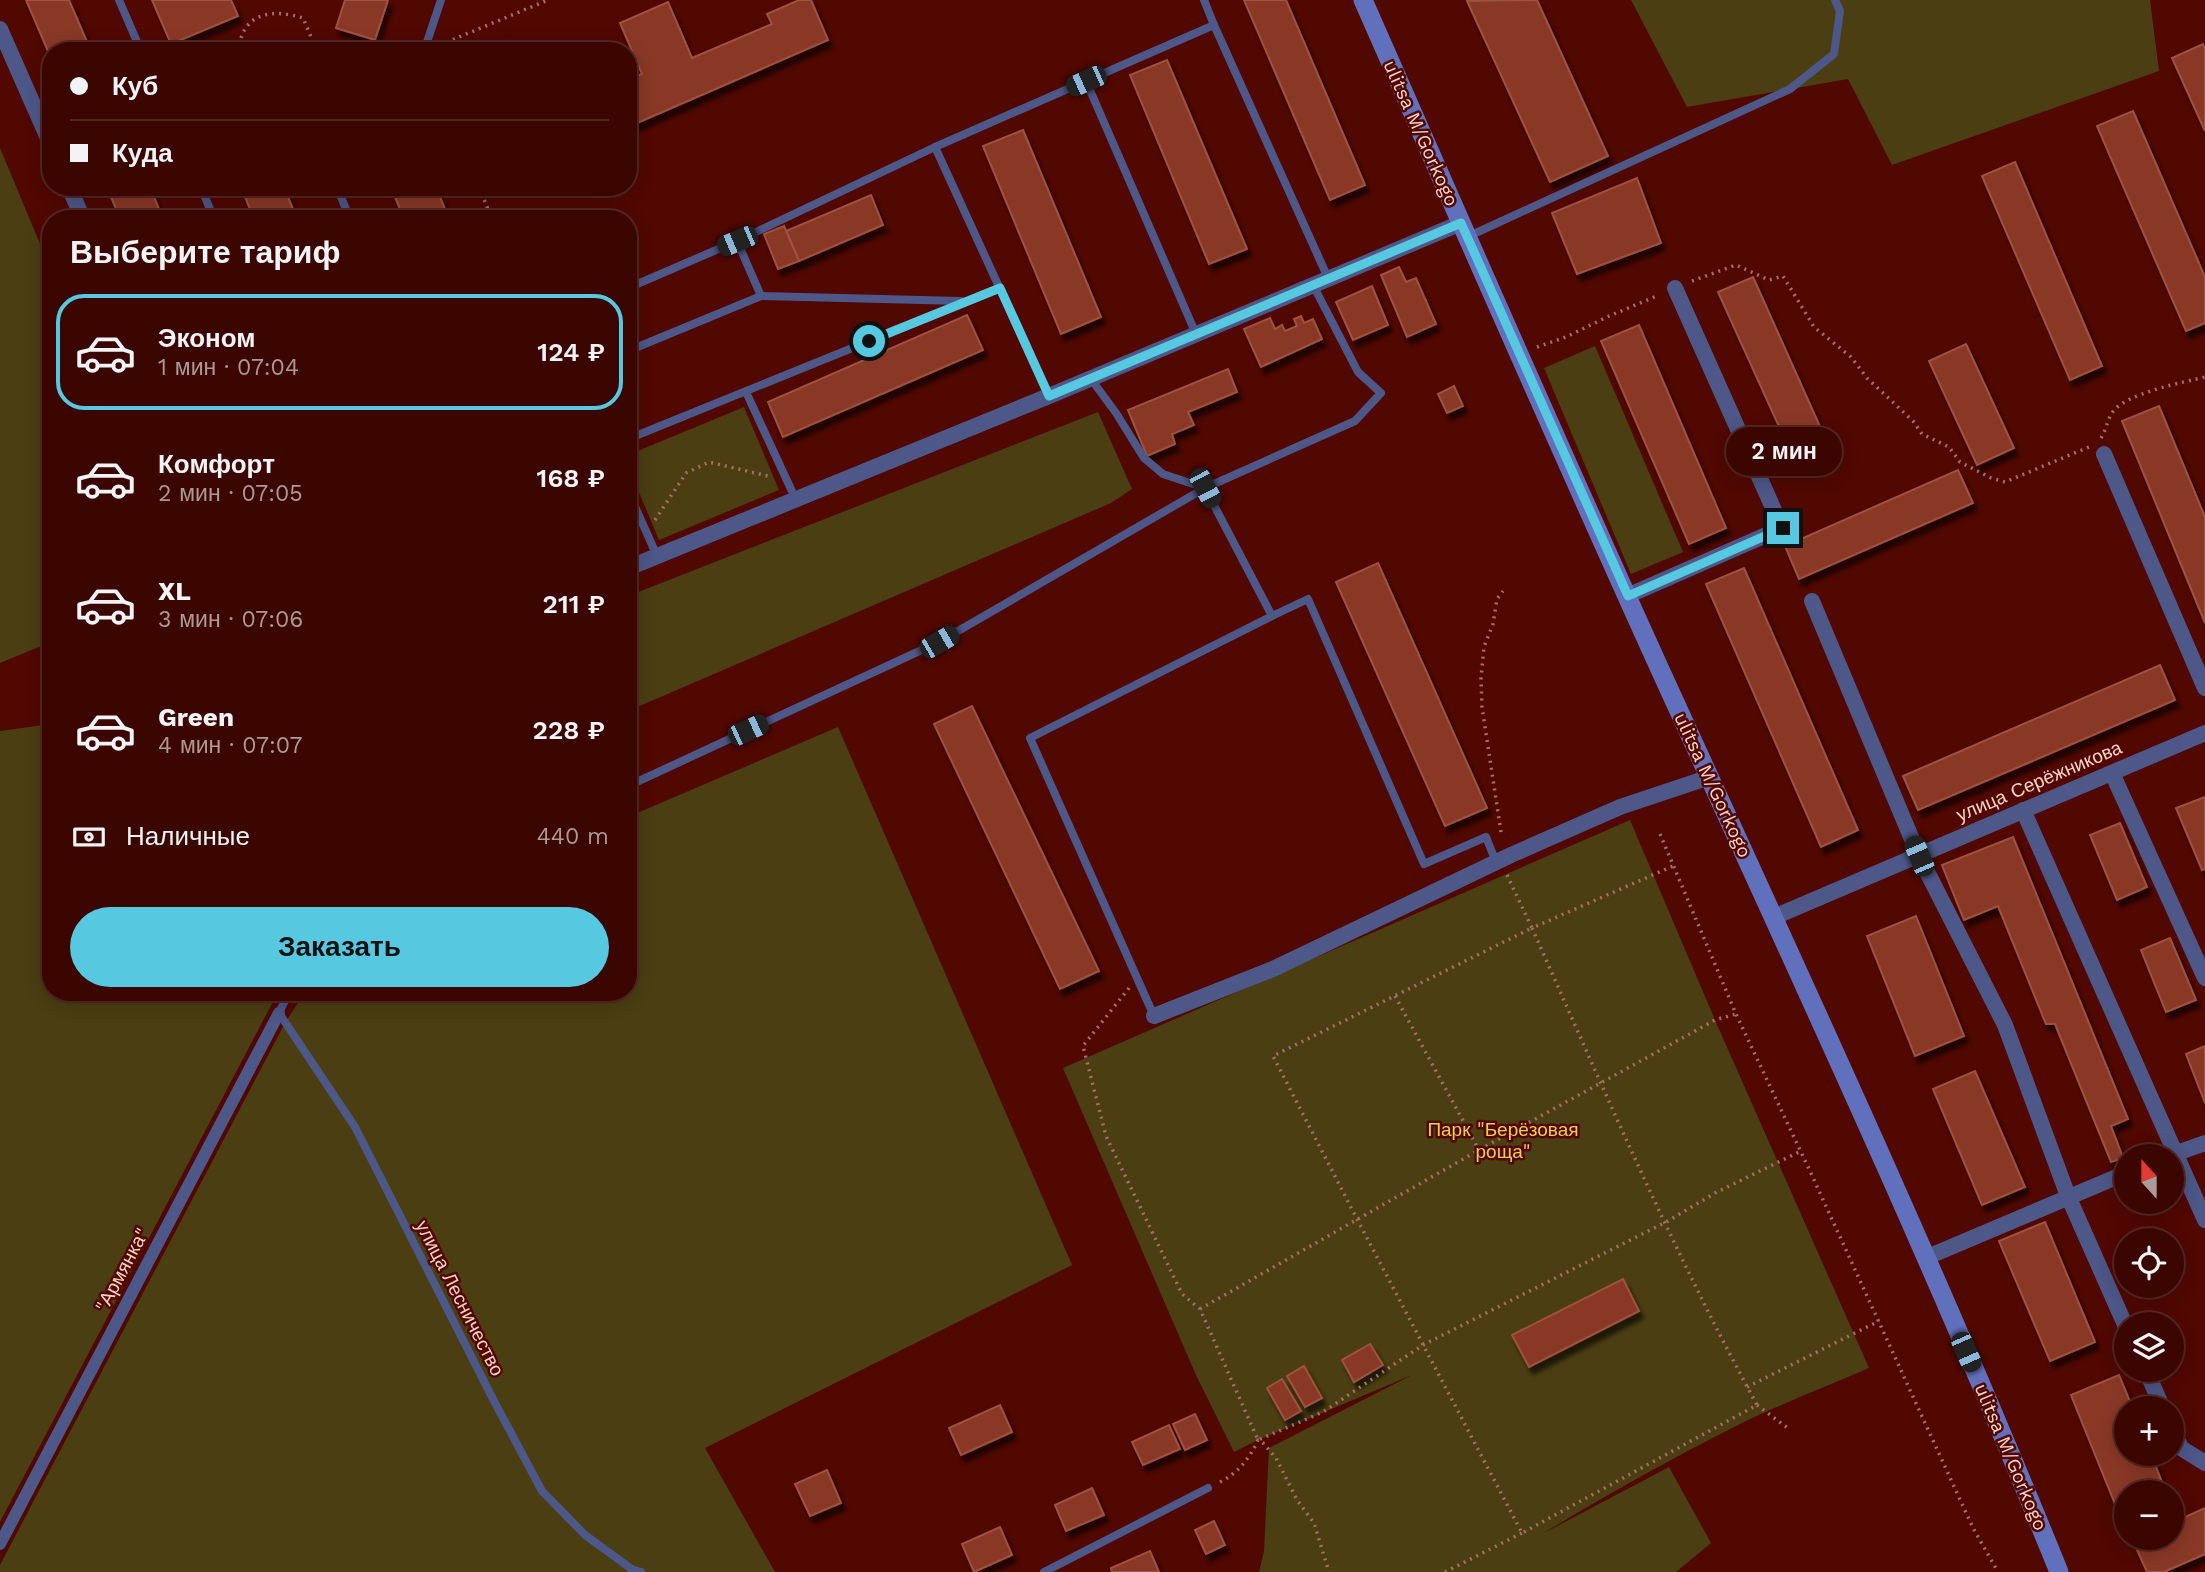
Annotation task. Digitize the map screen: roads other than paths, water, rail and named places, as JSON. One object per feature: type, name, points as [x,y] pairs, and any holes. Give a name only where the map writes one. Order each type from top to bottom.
[{"type":"main road","name":"ulitsa M/Gorkogo","points":[[1363,0],[1925,1258],[2017,1468],[2059,1572]]},
{"type":"street","points":[[0,29],[42,125]]},
{"type":"street","points":[[637,565],[1091,379],[1321,281],[1464,230]]},
{"type":"street","points":[[1628,596],[1783,528],[1675,288]]},
{"type":"street","points":[[2098,447],[2205,688]]},
{"type":"street","points":[[1812,601],[1919,856],[2005,1025],[2068,1196],[2119,1312]]},
{"type":"street","name":"улица Серёжникова","points":[[1774,917],[2205,733]]},
{"type":"street","points":[[2112,774],[2205,978]]},
{"type":"street","points":[[1154,1016],[1273,969],[1504,858],[1620,807],[1710,777]]},
{"type":"street","points":[[2023,810],[2166,1144]]},
{"type":"street","name":"\"Армянка\"","points":[[0,1544],[279,1013]]},
{"type":"street","points":[[2184,1150],[2205,1143]]},
{"type":"street","points":[[1925,1258],[2114,1178]]},
{"type":"street","points":[[2184,1180],[2205,1220]]},
{"type":"street","points":[[2184,1450],[2205,1464]]},
{"type":"lane","points":[[119,0],[137,42]]},
{"type":"lane","points":[[427,42],[441,0]]},
{"type":"lane","points":[[637,782],[939,642],[1205,488],[1355,421],[1381,393],[1358,372],[1204,0]]},
{"type":"lane","points":[[1464,230],[1790,89],[1835,54],[1840,11],[1835,0]]},
{"type":"lane","points":[[637,284],[737,241],[935,147],[1214,25]]},
{"type":"lane","points":[[1086,81],[1196,334]]},
{"type":"lane","points":[[935,147],[1049,396]]},
{"type":"lane","points":[[737,241],[761,296]]},
{"type":"lane","points":[[637,435],[1000,288]]},
{"type":"lane","points":[[637,347],[761,296],[967,301]]},
{"type":"lane","points":[[1091,379],[1116,412],[1144,458],[1163,474],[1205,488],[1272,616]]},
{"type":"lane","points":[[746,392],[796,500]]},
{"type":"lane","points":[[637,511],[657,557]]},
{"type":"lane","points":[[1154,1016],[1030,738],[1308,598],[1424,864],[1486,837],[1504,858]]},
{"type":"lane","points":[[279,1013],[285,1001]]},
{"type":"lane","name":"улица Лесничество","points":[[279,1013],[355,1126],[542,1491],[585,1535],[640,1572]]},
{"type":"lane","points":[[1044,1572],[1208,1488]]},
{"type":"park label","name":"Парк \"Берёзовая роща\"","points":[[1503,1140]]}]
